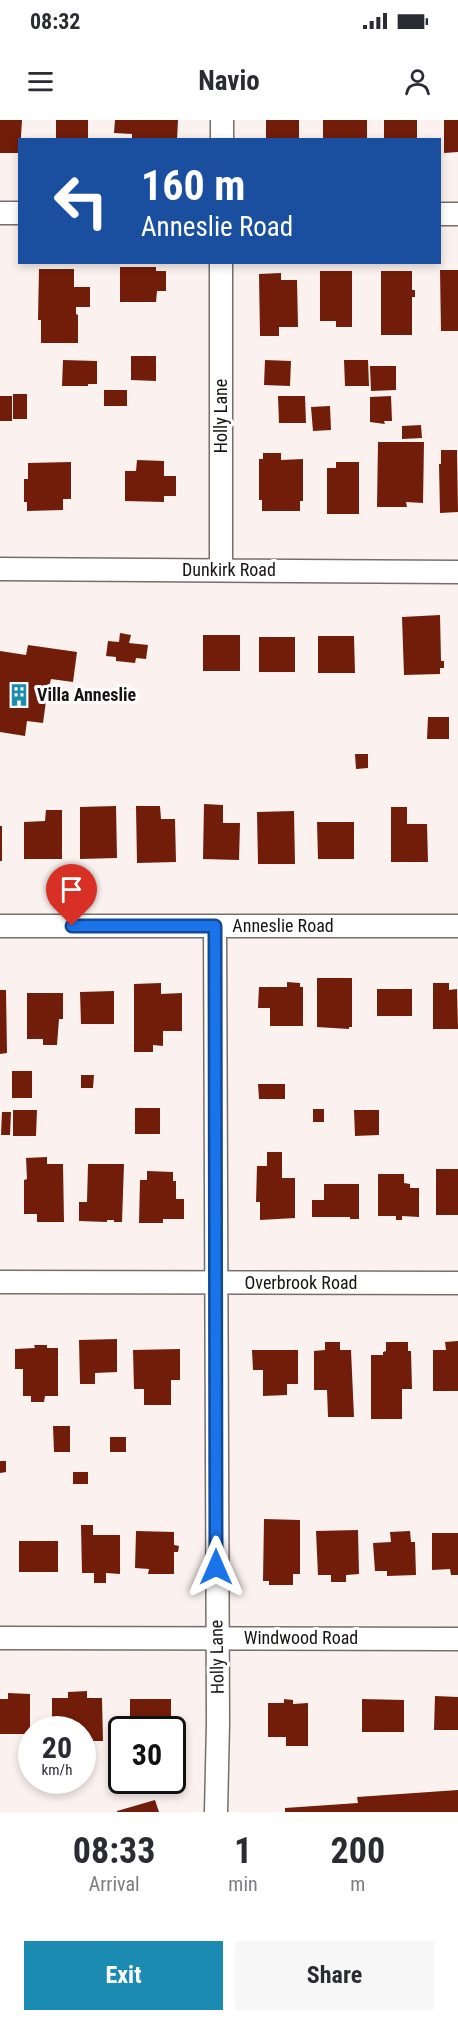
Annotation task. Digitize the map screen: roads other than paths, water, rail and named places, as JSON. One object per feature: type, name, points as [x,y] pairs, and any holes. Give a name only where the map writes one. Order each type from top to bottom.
[{"type":"street","points":[[222,120],[222,138]]},
{"type":"street","points":[[0,213],[18,213]]},
{"type":"street","points":[[441,214],[458,214]]},
{"type":"street","name":"Holly Lane","points":[[221,264],[221,570]]},
{"type":"street","name":"Dunkirk Road","points":[[0,569],[458,572]]},
{"type":"street","name":"Anneslie Road","points":[[0,926],[458,926]]},
{"type":"street","name":"Holly Lane","points":[[215,926],[218,1723],[216,1812]]},
{"type":"street","name":"Overbrook Road","points":[[0,1282],[458,1283]]},
{"type":"street","name":"Windwood Road","points":[[0,1638],[458,1639]]},
{"type":"place","name":"Villa Anneslie","points":[[19,695]]}]
